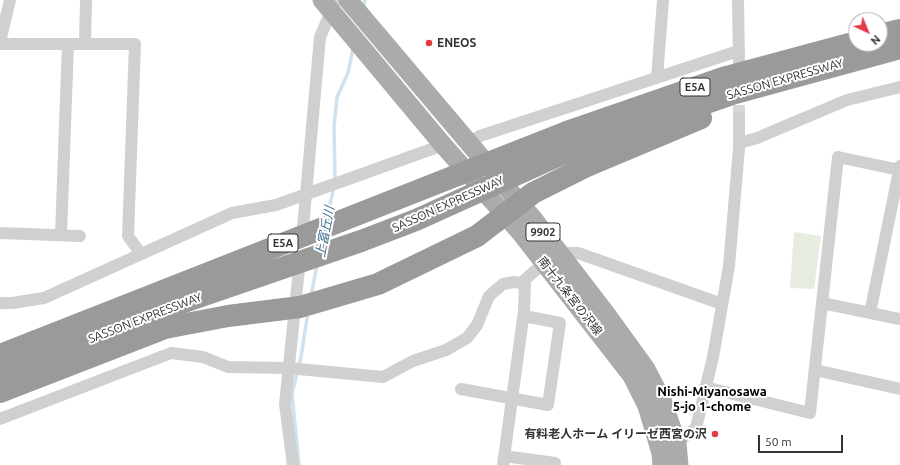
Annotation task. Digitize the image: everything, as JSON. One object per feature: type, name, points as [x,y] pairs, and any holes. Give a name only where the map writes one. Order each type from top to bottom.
[{"type":"highway","points":[[888,33],[900,30]]},
{"type":"highway","name":"SASSON EXPRESSWAY","points":[[0,355],[570,140],[726,77],[848,44]]},
{"type":"highway","name":"SASSON EXPRESSWAY","points":[[0,374],[169,307],[416,220],[570,140],[830,66],[900,48]]},
{"type":"highway","points":[[0,392],[165,328],[228,316],[300,307],[378,284],[477,236],[533,193],[589,165],[830,66]]},
{"type":"main road","name":"南十九条宮の沢線","points":[[348,0],[560,253],[646,369],[662,400],[677,443],[679,465]]},
{"type":"main road","name":"南十九条宮の沢線","points":[[331,7],[361,47],[443,145],[520,232],[632,376],[647,406],[661,459]]},
{"type":"street","points":[[10,0],[0,43],[135,44],[128,236],[141,254]]},
{"type":"street","points":[[85,44],[86,0]]},
{"type":"street","points":[[657,78],[662,0]]},
{"type":"street","points":[[468,143],[480,136],[657,78],[739,56],[738,0]]},
{"type":"street","points":[[293,465],[285,404],[307,194],[320,37],[331,7]]},
{"type":"street","points":[[60,235],[68,44]]},
{"type":"street","points":[[739,143],[757,138],[847,100],[900,87]]},
{"type":"street","points":[[661,459],[677,443],[696,428],[729,266],[739,143],[739,118]]},
{"type":"street","points":[[0,303],[12,303],[44,298],[232,213],[276,205],[443,145]]},
{"type":"street","points":[[705,387],[810,413],[838,157],[900,168],[870,313]]},
{"type":"street","points":[[0,233],[80,236]]},
{"type":"street","points":[[560,253],[578,253],[722,304]]},
{"type":"street","points":[[0,419],[171,353],[203,357],[228,367],[288,368],[383,377],[413,362],[446,350],[466,338],[477,325],[489,296],[503,284],[514,282],[520,283],[525,280],[544,263]]},
{"type":"street","points":[[525,280],[524,316],[504,461],[555,463]]},
{"type":"street","points":[[822,303],[900,319]]},
{"type":"street","points":[[461,389],[548,404],[560,323],[524,316]]},
{"type":"street","points":[[815,370],[900,389]]},
{"type":"shaded area","points":[[794,232],[821,236],[814,289],[790,288]]},
{"type":"waterway","name":"上富丘川","points":[[363,9],[365,0]]},
{"type":"waterway","name":"上富丘川","points":[[335,181],[334,127],[337,97],[348,73],[353,48]]},
{"type":"waterway","name":"上富丘川","points":[[327,218],[334,187]]},
{"type":"waterway","name":"上富丘川","points":[[311,296],[317,265]]},
{"type":"waterway","name":"上富丘川","points":[[299,465],[292,394],[301,357],[308,312]]},
{"type":"tunnel","points":[[739,87],[739,118]]},
{"type":"place","name":"ENEOS","points":[[429,43]]},
{"type":"place","name":"有料老人ホーム イリーゼ西宮の沢","points":[[715,434]]},
{"type":"district","name":"Nishi-Miyanosawa 5-jo 1-chome","points":[[712,400]]}]
